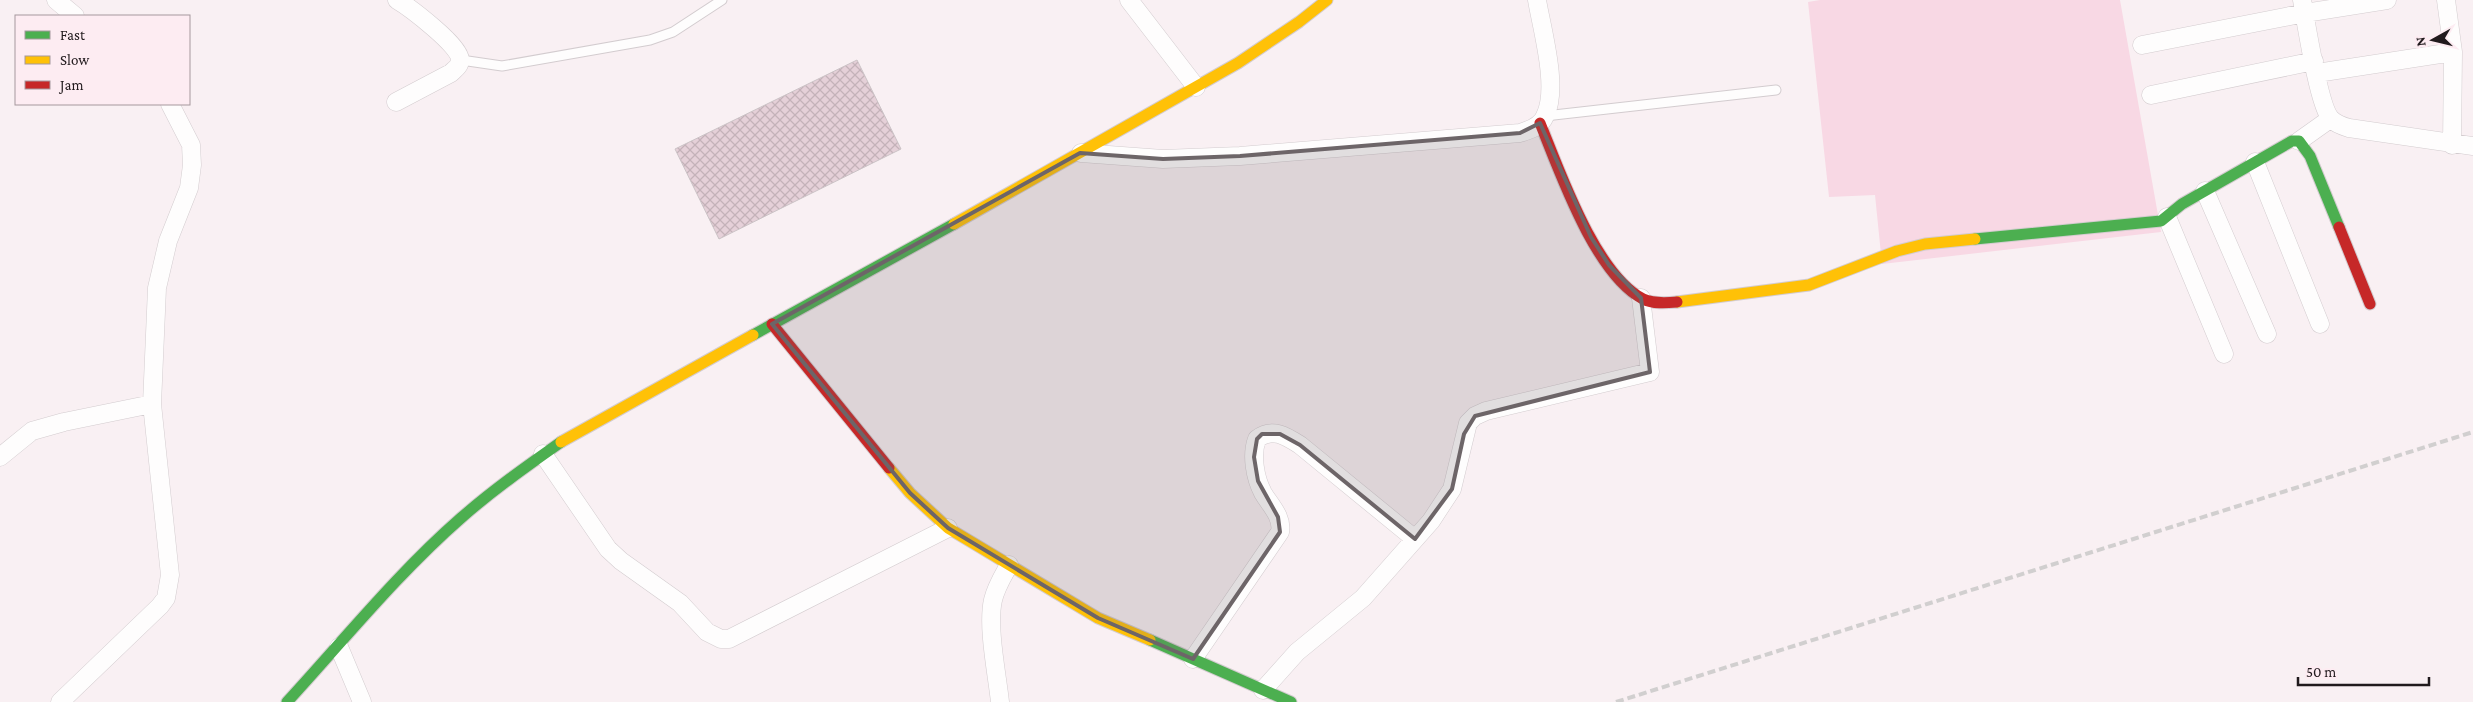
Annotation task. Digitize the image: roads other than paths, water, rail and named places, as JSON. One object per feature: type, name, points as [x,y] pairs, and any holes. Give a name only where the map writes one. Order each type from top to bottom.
[{"type":"main road","points":[[287,702],[418,560],[460,519],[510,476],[566,438],[970,216],[1196,87],[1245,58],[1327,0]]},
{"type":"main road","points":[[1543,120],[1579,213],[1591,237],[1609,265],[1626,285],[1641,298],[1651,302],[1667,303],[1795,287],[1825,280],[1897,252],[1925,244],[2153,223],[2288,143],[2299,141],[2310,156],[2370,304]]},
{"type":"main road","points":[[772,324],[910,493],[948,528],[1098,618],[1291,702]]},
{"type":"street","points":[[56,0],[74,15]]},
{"type":"street","points":[[396,102],[452,73],[458,68],[461,60],[459,54],[449,42],[397,0]]},
{"type":"street","points":[[1129,0],[1196,87]]},
{"type":"street","points":[[1080,153],[1163,159],[1240,156],[1520,133],[1530,130],[1543,120],[1550,93],[1549,75],[1537,0]]},
{"type":"street","points":[[2142,45],[2303,7],[2387,0]]},
{"type":"street","points":[[2446,0],[2453,52],[2452,144]]},
{"type":"street","points":[[2303,7],[2324,106],[2330,119],[2348,128],[2473,146]]},
{"type":"street","points":[[2152,95],[2315,67],[2453,52]]},
{"type":"street","points":[[60,702],[166,598],[170,575],[169,556],[152,404],[157,288],[168,240],[189,188],[192,165],[189,139],[171,105]]},
{"type":"street","points":[[2299,141],[2330,119]]},
{"type":"street","points":[[2255,162],[2320,324]]},
{"type":"street","points":[[2205,191],[2267,334]]},
{"type":"street","points":[[2167,216],[2224,354]]},
{"type":"street","points":[[1264,690],[1296,652],[1363,598],[1444,504],[1452,489],[1464,434],[1468,423],[1475,416],[1486,411],[1650,372],[1641,298]]},
{"type":"street","points":[[0,457],[32,431],[64,422],[152,404]]},
{"type":"street","points":[[1193,659],[1280,532],[1281,526],[1278,517],[1262,491],[1256,465],[1254,446],[1262,434],[1270,432],[1280,434],[1300,445],[1415,539]]},
{"type":"street","points":[[543,454],[608,549],[621,561],[680,603],[708,632],[721,639],[729,638],[948,528]]},
{"type":"street","points":[[1000,702],[992,618],[993,602],[996,589],[1009,564]]},
{"type":"street","points":[[338,647],[362,702]]},
{"type":"lane","points":[[461,60],[502,66],[650,40],[673,32],[722,0]]},
{"type":"lane","points":[[1543,120],[1776,90]]},
{"type":"railway","points":[[1616,702],[2473,432]]}]
